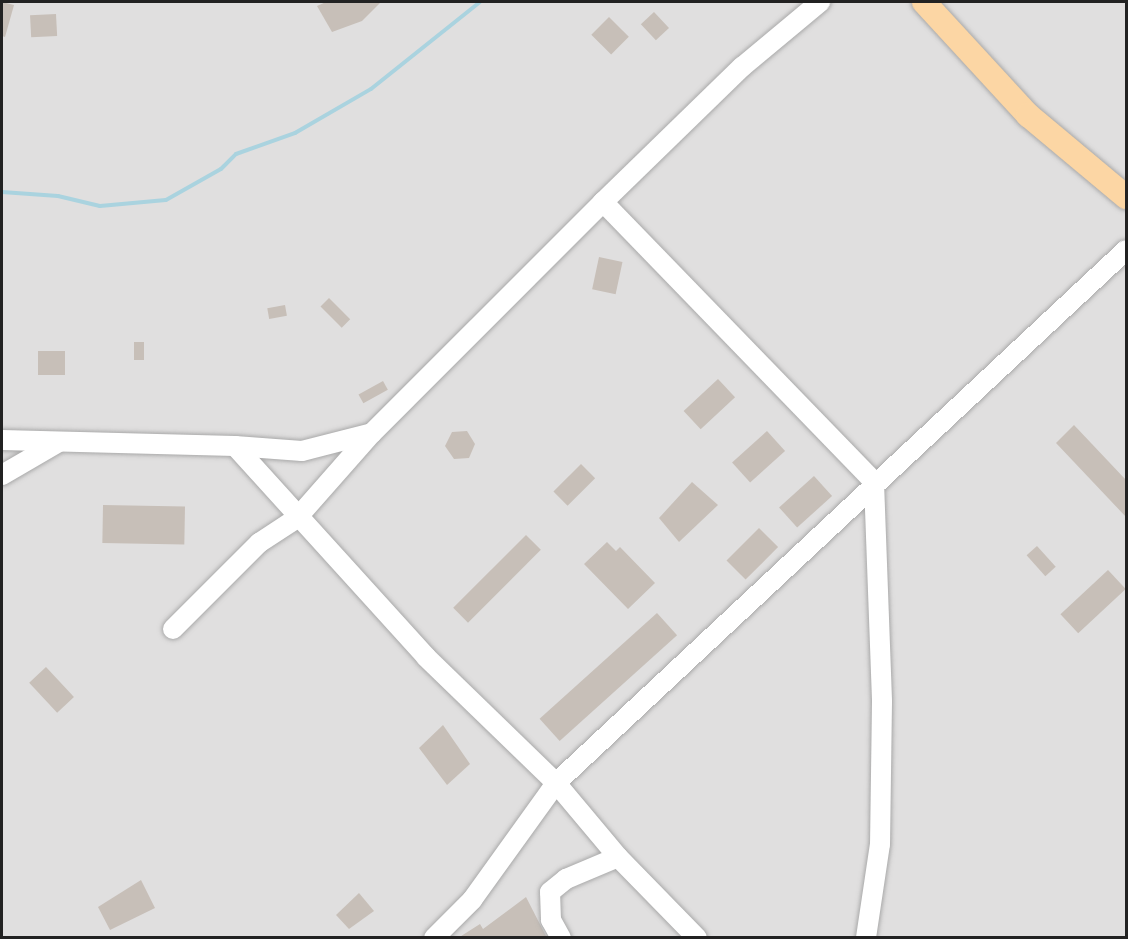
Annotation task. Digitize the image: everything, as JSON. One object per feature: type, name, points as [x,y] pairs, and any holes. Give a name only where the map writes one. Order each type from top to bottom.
[{"type":"main road","points":[[924,2],[1028,115],[1126,197]]},
{"type":"street","points":[[173,629],[259,543],[297,518],[372,433],[742,67],[820,2]]},
{"type":"street","points":[[603,202],[874,482],[882,702],[880,843],[866,938]]},
{"type":"street","points":[[434,938],[472,900],[556,783],[874,482],[1126,250]]},
{"type":"street","points":[[2,440],[235,446],[302,451],[372,433]]},
{"type":"street","points":[[2,475],[61,440]]},
{"type":"street","points":[[235,446],[297,518],[426,657],[556,783],[618,857],[697,938]]},
{"type":"street","points":[[561,938],[551,920],[550,892],[566,879],[618,857]]},
{"type":"shaded area","points":[[2,2],[1126,2],[1126,937],[2,937]]},
{"type":"building","points":[[2,2],[14,5],[5,37],[2,36]]},
{"type":"building","points":[[326,2],[381,2],[362,21],[332,32],[317,6]]},
{"type":"building","points":[[654,12],[669,28],[656,40],[641,24]]},
{"type":"building","points":[[56,14],[57,36],[31,37],[30,15]]},
{"type":"building","points":[[609,17],[629,37],[611,54],[591,35]]},
{"type":"building","points":[[599,257],[622,262],[616,294],[592,289]]},
{"type":"building","points":[[329,298],[350,319],[342,328],[321,306]]},
{"type":"building","points":[[285,305],[287,316],[269,319],[267,308]]},
{"type":"building","points":[[134,342],[144,342],[144,360],[134,360]]},
{"type":"building","points":[[38,351],[65,351],[65,375],[38,375]]},
{"type":"building","points":[[718,379],[735,397],[701,429],[684,411]]},
{"type":"building","points":[[383,381],[388,390],[363,403],[359,395]]},
{"type":"building","points":[[1074,425],[1126,480],[1126,517],[1056,443]]},
{"type":"building","points":[[467,431],[475,444],[469,458],[454,459],[445,446],[452,432]]},
{"type":"building","points":[[767,431],[785,451],[750,483],[732,462]]},
{"type":"building","points":[[581,464],[595,478],[568,506],[553,492]]},
{"type":"building","points":[[814,476],[832,496],[797,528],[779,507]]},
{"type":"building","points":[[692,482],[718,505],[679,542],[659,518]]},
{"type":"building","points":[[103,505],[185,506],[184,544],[102,543]]},
{"type":"building","points":[[759,528],[778,547],[746,580],[726,561]]},
{"type":"building","points":[[526,535],[541,550],[468,623],[453,608]]},
{"type":"building","points":[[607,542],[616,551],[620,547],[655,583],[628,609],[584,564]]},
{"type":"building","points":[[1037,546],[1056,567],[1045,576],[1027,555]]},
{"type":"building","points":[[1108,570],[1126,589],[1078,633],[1060,614]]},
{"type":"building","points":[[657,613],[677,635],[560,741],[540,719]]},
{"type":"building","points":[[46,667],[74,697],[57,713],[29,683]]},
{"type":"building","points":[[443,725],[470,764],[447,785],[419,748]]},
{"type":"building","points":[[141,880],[155,908],[110,930],[98,907]]},
{"type":"building","points":[[359,893],[374,911],[349,929],[336,915]]},
{"type":"building","points":[[526,897],[547,938],[458,938],[480,924],[483,929]]},
{"type":"waterway","points":[[2,192],[58,196],[100,206],[166,200],[221,169],[236,154],[295,133],[371,89],[480,2]]}]
